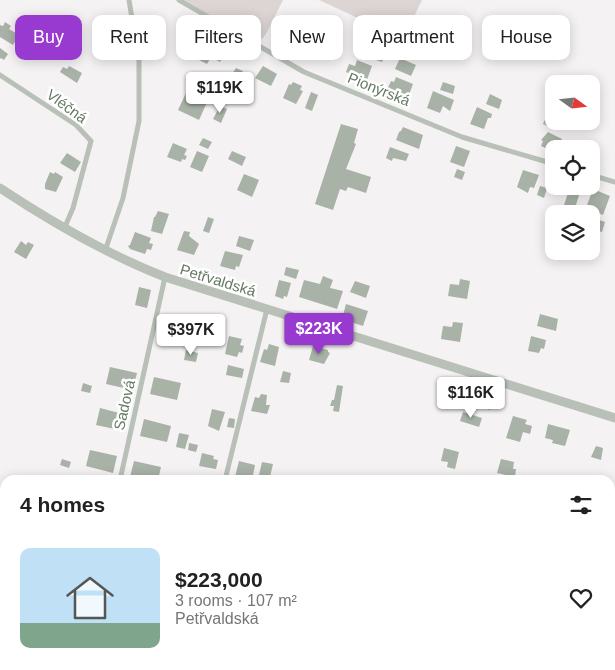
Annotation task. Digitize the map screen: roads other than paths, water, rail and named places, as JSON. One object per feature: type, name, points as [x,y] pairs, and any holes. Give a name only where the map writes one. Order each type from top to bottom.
[{"type":"street","points":[[105,252],[123,198],[138,121],[140,62],[129,0]]},
{"type":"street","name":"Pionýrská","points":[[178,0],[304,72],[462,137],[545,161]]},
{"type":"street","name":"Vléčná","points":[[0,75],[76,125],[91,141],[74,208],[64,229]]},
{"type":"street","points":[[600,178],[615,182]]},
{"type":"street","name":"Petřvaldská","points":[[0,188],[64,229],[105,252],[166,277],[615,418]]},
{"type":"street","name":"Sadová","points":[[121,475],[166,277]]},
{"type":"street","points":[[226,475],[267,309]]}]
